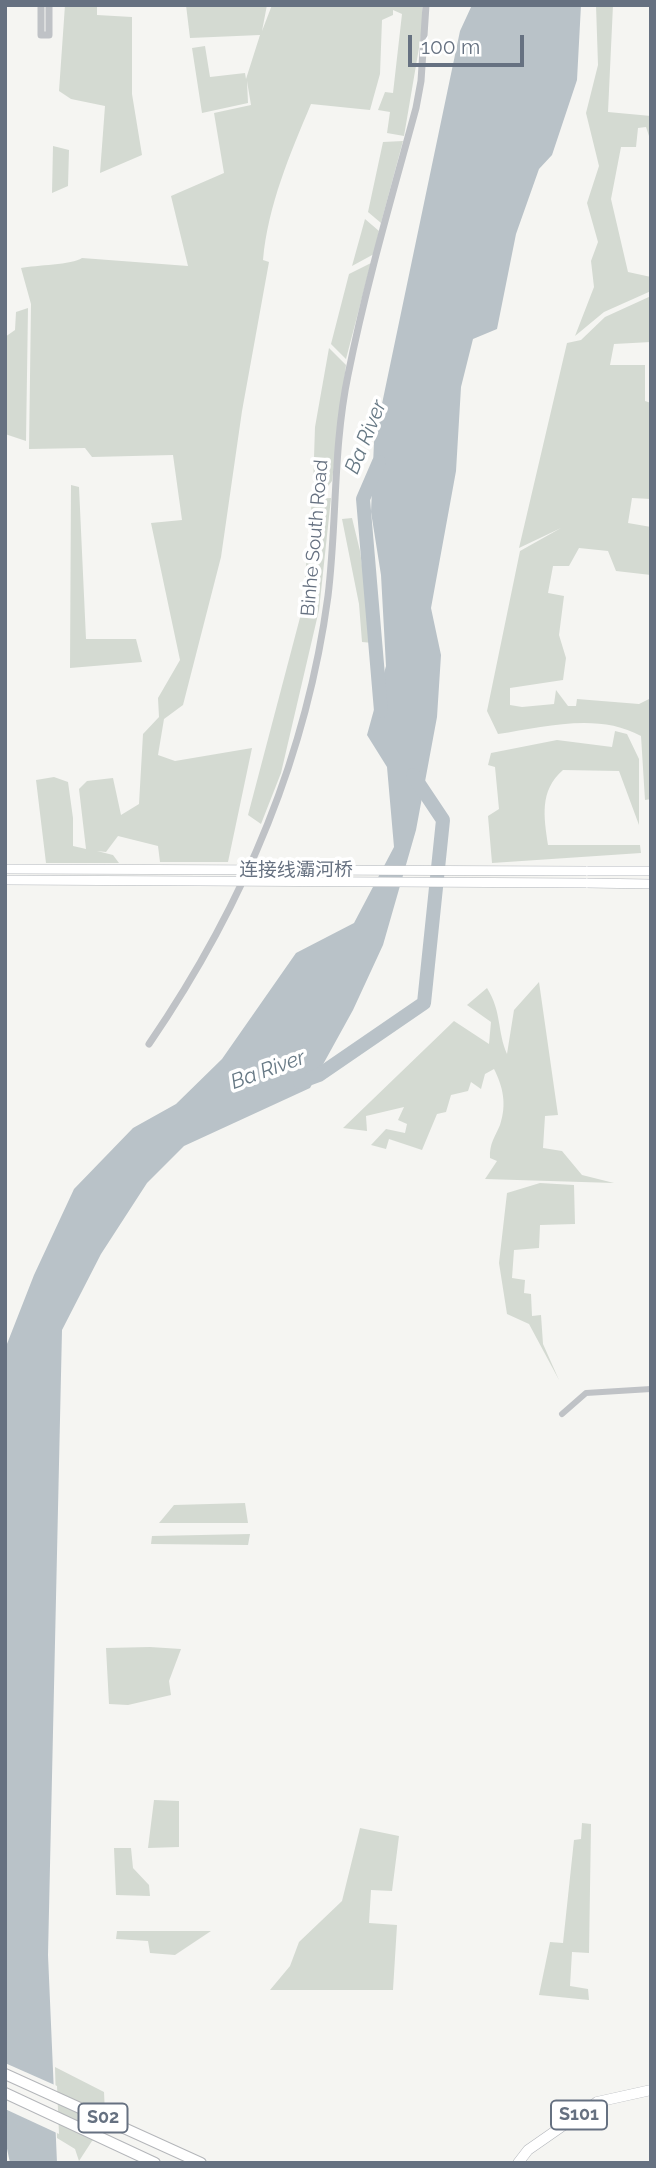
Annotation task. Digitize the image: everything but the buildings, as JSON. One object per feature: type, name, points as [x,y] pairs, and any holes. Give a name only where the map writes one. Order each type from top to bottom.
[{"type":"highway","name":"S02","points":[[5,2074],[201,2163]]},
{"type":"highway","name":"S02","points":[[5,2093],[155,2163]]},
{"type":"main road","name":"连接线灞河桥","points":[[5,869],[651,871]]},
{"type":"main road","name":"连接线灞河桥","points":[[5,880],[651,884]]},
{"type":"main road","name":"S101","points":[[518,2163],[528,2150],[597,2102],[651,2090]]},
{"type":"street","points":[[41,5],[41,34],[49,34],[49,5]]},
{"type":"street","name":"Binhe South Road","points":[[149,1044],[195,974],[242,888],[283,780],[303,714],[327,598],[338,444],[348,374],[416,108],[426,5]]},
{"type":"street","points":[[562,1414],[586,1393],[651,1389]]},
{"type":"shaded area","points":[[65,5],[97,5],[97,15],[132,17],[132,94],[142,155],[100,173],[105,106],[71,99],[59,91]]},
{"type":"shaded area","points":[[186,5],[267,5],[262,31],[272,5],[422,5],[422,30],[404,136],[387,133],[390,112],[378,110],[385,92],[393,93],[402,14],[393,10],[393,15],[382,20],[380,74],[370,110],[311,104],[288,161],[270,219],[263,260],[269,262],[242,411],[221,557],[183,705],[164,719],[158,755],[175,761],[252,748],[228,862],[160,862],[158,846],[118,836],[106,852],[97,851],[113,855],[119,863],[46,863],[36,780],[54,777],[68,782],[73,818],[73,846],[86,849],[79,789],[87,781],[113,778],[121,815],[139,804],[143,734],[159,717],[158,698],[180,660],[151,523],[182,520],[173,455],[92,457],[85,448],[29,449],[31,304],[21,268],[82,258],[188,266],[171,196],[224,173],[214,113],[251,105],[247,81],[248,103],[202,113],[192,48],[205,46],[210,77],[245,73],[246,79],[260,35],[190,38]]},
{"type":"shaded area","points":[[596,5],[613,5],[608,112],[651,116],[651,142],[646,127],[638,128],[636,147],[621,147],[611,199],[628,272],[651,277],[651,291],[604,312],[575,336],[594,287],[591,261],[598,242],[587,203],[599,166],[586,113],[598,65]]},
{"type":"shaded area","points":[[403,141],[381,223],[368,212],[383,142]]},
{"type":"shaded area","points":[[53,146],[69,150],[68,186],[52,193]]},
{"type":"shaded area","points":[[365,219],[379,231],[374,254],[352,266]]},
{"type":"shaded area","points":[[371,263],[346,359],[331,344],[349,274]]},
{"type":"shaded area","points":[[651,296],[651,342],[614,344],[610,365],[645,365],[645,401],[651,403],[651,499],[632,498],[628,523],[651,527],[651,575],[616,571],[608,551],[579,548],[569,566],[553,566],[548,593],[564,596],[559,635],[566,658],[563,680],[510,688],[510,705],[522,707],[554,704],[556,690],[568,706],[576,706],[577,699],[639,704],[651,698],[651,799],[645,800],[641,736],[624,729],[589,723],[552,725],[498,734],[487,711],[520,551],[561,528],[519,548],[567,343],[581,340],[605,317]]},
{"type":"shaded area","points":[[28,308],[26,441],[5,434],[5,337],[15,330],[16,312]]},
{"type":"shaded area","points":[[329,348],[346,365],[332,481],[325,490],[313,488],[315,427]]},
{"type":"shaded area","points":[[71,485],[79,487],[86,639],[136,639],[142,662],[70,668]]},
{"type":"shaded area","points":[[331,498],[319,610],[281,773],[261,824],[248,815],[302,610],[312,499]]},
{"type":"shaded area","points":[[352,518],[360,551],[373,643],[362,642],[359,604],[342,519]]},
{"type":"shaded area","points":[[615,731],[627,734],[639,759],[639,825],[619,771],[563,770],[550,787],[545,805],[548,845],[640,845],[641,853],[492,863],[488,816],[499,809],[495,767],[488,765],[491,753],[557,740],[612,747]]},
{"type":"shaded area","points":[[539,982],[558,1115],[545,1116],[543,1148],[562,1151],[582,1175],[614,1183],[485,1179],[497,1161],[490,1158],[490,1149],[500,1125],[504,1103],[494,1069],[485,1074],[481,1089],[471,1082],[468,1091],[451,1095],[446,1112],[437,1114],[422,1150],[389,1139],[386,1149],[371,1145],[386,1129],[405,1133],[407,1124],[398,1120],[404,1107],[366,1116],[367,1131],[343,1128],[454,1021],[489,1044],[491,1022],[467,1005],[487,988],[495,1005],[507,1054],[514,1010]]},
{"type":"shaded area","points":[[540,1183],[574,1185],[575,1224],[540,1225],[539,1248],[514,1250],[512,1278],[525,1280],[524,1293],[531,1294],[532,1316],[541,1315],[543,1344],[559,1380],[529,1324],[507,1314],[499,1263],[507,1193]]},
{"type":"shaded area","points":[[245,1503],[248,1523],[159,1523],[174,1505]]},
{"type":"shaded area","points":[[250,1534],[248,1545],[151,1544],[152,1536]]},
{"type":"shaded area","points":[[106,1648],[181,1649],[169,1681],[171,1695],[128,1705],[109,1704]]},
{"type":"shaded area","points":[[154,1800],[179,1801],[179,1847],[148,1848]]},
{"type":"shaded area","points":[[582,1823],[591,1824],[589,1953],[572,1952],[570,1986],[588,1989],[589,2000],[539,1995],[550,1942],[563,1943],[574,1840],[581,1839]]},
{"type":"shaded area","points":[[360,1828],[399,1836],[392,1891],[371,1890],[369,1923],[397,1925],[393,1990],[270,1990],[290,1966],[299,1942],[342,1901]]},
{"type":"shaded area","points":[[114,1848],[131,1848],[133,1868],[149,1885],[150,1896],[116,1895]]},
{"type":"shaded area","points":[[117,1931],[211,1931],[175,1955],[150,1953],[148,1941],[116,1939]]},
{"type":"shaded area","points":[[55,2067],[104,2092],[106,2135],[92,2141],[79,2161],[75,2149],[57,2138]]},
{"type":"water","name":"Ba River","points":[[472,5],[581,5],[577,80],[552,155],[539,169],[516,234],[497,329],[473,339],[461,387],[456,471],[431,608],[441,655],[437,717],[416,830],[383,945],[353,1010],[310,1088],[184,1146],[147,1183],[101,1254],[62,1330],[48,1955],[57,2163],[10,2163],[5,2139],[5,1349],[34,1275],[74,1189],[133,1128],[176,1104],[222,1059],[296,953],[354,923],[394,847],[387,767],[367,735],[386,666],[381,575],[371,512],[374,442],[460,31]]},
{"type":"pier","points":[[5,2063],[57,2086],[59,2134],[5,2109]]},
{"type":"waterway","name":"Ba River","points":[[379,462],[363,499],[381,711]]},
{"type":"waterway","name":"Ba River","points":[[300,1082],[319,1075],[424,1003],[443,820],[413,775]]}]
